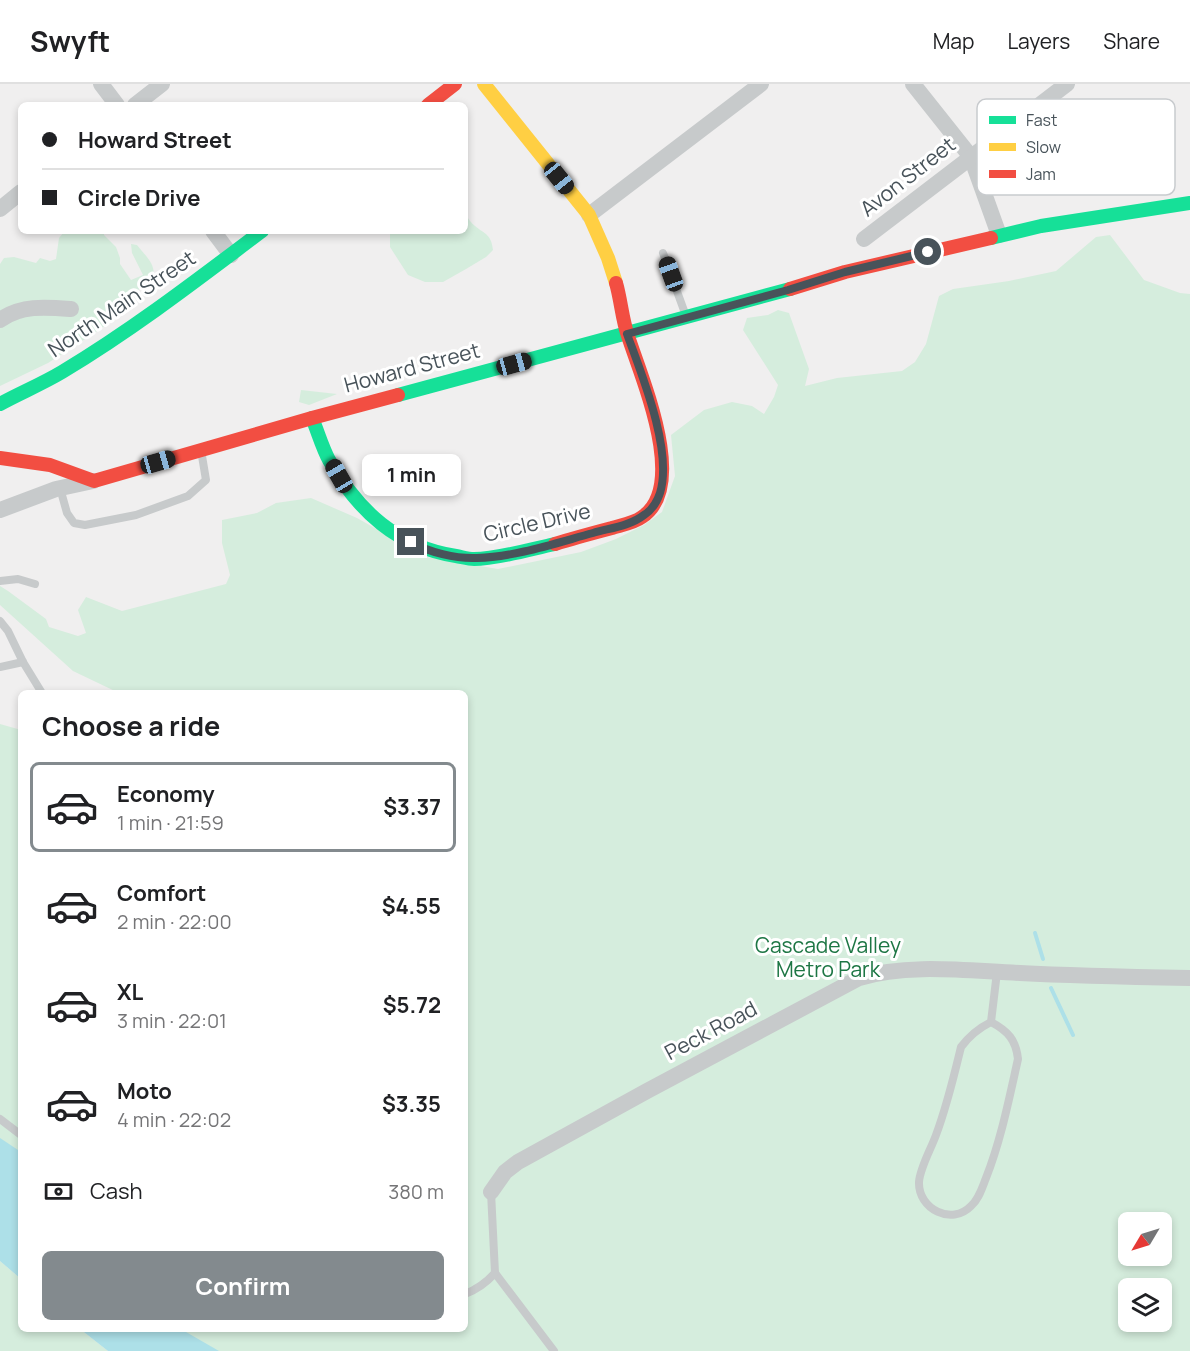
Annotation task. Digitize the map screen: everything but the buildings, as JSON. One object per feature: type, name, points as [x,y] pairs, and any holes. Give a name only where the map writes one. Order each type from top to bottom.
[{"type":"main road","points":[[432,102],[455,84]]},
{"type":"main road","name":"Circle Drive","points":[[312,418],[328,458],[364,509],[387,530],[407,541],[442,554],[474,559],[554,544],[629,523],[647,513],[654,505],[662,482],[661,451],[652,406],[627,334],[618,290],[608,258],[590,215],[484,84]]},
{"type":"main road","name":"Howard Street","points":[[94,481],[312,418],[788,290],[845,272],[1041,226],[1190,203]]},
{"type":"main road","name":"North Main Street","points":[[0,404],[60,374],[95,351],[145,318],[258,234]]},
{"type":"main road","points":[[0,458],[50,465],[94,481]]},
{"type":"street","points":[[101,84],[115,102]]},
{"type":"street","points":[[139,102],[162,84]]},
{"type":"street","points":[[590,215],[761,84]]},
{"type":"street","points":[[913,84],[971,157],[977,174]]},
{"type":"street","name":"Avon Street","points":[[1046,99],[1066,84]]},
{"type":"street","name":"Avon Street","points":[[864,239],[977,152]]},
{"type":"street","points":[[0,209],[18,194]]},
{"type":"street","points":[[985,195],[999,235]]},
{"type":"street","points":[[215,234],[231,255]]},
{"type":"street","points":[[0,320],[13,312],[24,309],[70,309]]},
{"type":"street","name":"Howard Street","points":[[0,510],[60,488],[94,481]]},
{"type":"street","name":"Peck Road","points":[[491,1192],[505,1172],[518,1162],[647,1090],[859,978],[905,970],[1190,978]]},
{"type":"lane","points":[[663,253],[686,317]]},
{"type":"lane","points":[[60,488],[67,513],[74,523],[85,525],[136,515],[188,496],[200,488],[206,480],[201,450]]},
{"type":"lane","points":[[0,581],[18,579],[35,585]]},
{"type":"lane","points":[[0,621],[8,630],[23,662],[40,690]]},
{"type":"lane","points":[[0,667],[23,662]]},
{"type":"lane","points":[[991,1022],[997,972]]},
{"type":"lane","points":[[991,1022],[1001,1027],[1017,1046],[1018,1059],[1001,1134],[993,1162],[981,1191],[971,1207],[962,1213],[943,1214],[933,1210],[925,1201],[919,1181],[937,1134],[962,1047],[976,1030],[991,1022]]},
{"type":"lane","points":[[0,1119],[18,1133]]},
{"type":"lane","points":[[491,1192],[495,1273],[554,1351]]},
{"type":"lane","points":[[468,1293],[487,1283],[495,1273]]},
{"type":"green space","points":[[468,218],[489,238],[493,250],[486,257],[443,282],[425,282],[408,275],[390,247],[390,234],[468,234]]},
{"type":"green space","points":[[62,234],[104,234],[116,247],[120,264],[131,280],[143,275],[132,253],[131,244],[137,245],[153,266],[152,282],[127,296],[137,305],[48,363],[0,386],[0,264],[4,258],[14,257],[36,263],[40,258],[50,261],[56,259],[59,238]]},
{"type":"green space","name":"Cascade Valley Metro Park","points":[[1110,235],[1144,280],[1180,293],[1190,294],[1190,1351],[196,1351],[170,1332],[468,1332],[468,690],[113,690],[73,671],[0,605],[0,586],[46,619],[49,627],[78,636],[86,633],[78,610],[86,597],[122,611],[226,584],[230,575],[222,543],[222,520],[257,513],[276,503],[311,498],[357,518],[426,557],[498,569],[581,552],[616,539],[644,525],[662,512],[675,476],[671,435],[704,410],[732,402],[752,406],[764,414],[778,385],[743,330],[747,318],[768,315],[778,310],[789,313],[809,369],[805,386],[837,378],[902,371],[915,362],[926,344],[939,296],[953,289],[1056,271],[1096,237]]},
{"type":"green space","points":[[301,390],[337,394],[309,405],[299,402]]},
{"type":"green space","points":[[0,724],[18,729],[18,1222],[0,1209]]},
{"type":"green space","points":[[0,1261],[18,1276],[18,1332],[84,1332],[108,1351],[0,1351]]},
{"type":"water","points":[[0,1138],[18,1150],[18,1276],[0,1261]]},
{"type":"water","points":[[84,1332],[186,1332],[219,1351],[108,1351]]},
{"type":"waterway","points":[[1035,933],[1043,959]]},
{"type":"waterway","points":[[1051,988],[1073,1035]]},
{"type":"traffic: fast","points":[[991,238],[1041,226],[1190,203]]},
{"type":"traffic: fast","points":[[0,404],[54,376],[114,339],[258,234]]},
{"type":"traffic: fast","points":[[398,395],[790,289]]},
{"type":"traffic: fast","points":[[312,418],[329,460],[353,495],[381,524],[415,544],[435,551],[474,559],[504,556],[555,544]]},
{"type":"traffic: slow","points":[[484,84],[589,215],[616,283]]},
{"type":"traffic: jam","points":[[432,102],[455,84]]},
{"type":"traffic: jam","points":[[790,289],[845,272],[991,238]]},
{"type":"traffic: jam","points":[[555,544],[639,519],[655,502],[661,481],[662,457],[658,430],[626,330],[616,283]]},
{"type":"traffic: jam","points":[[0,458],[50,465],[94,481],[398,395]]},
{"type":"route","points":[[411,542],[442,554],[474,559],[554,544],[629,523],[643,516],[654,505],[659,495],[662,482],[661,451],[652,406],[627,334],[845,272],[928,252]]}]
